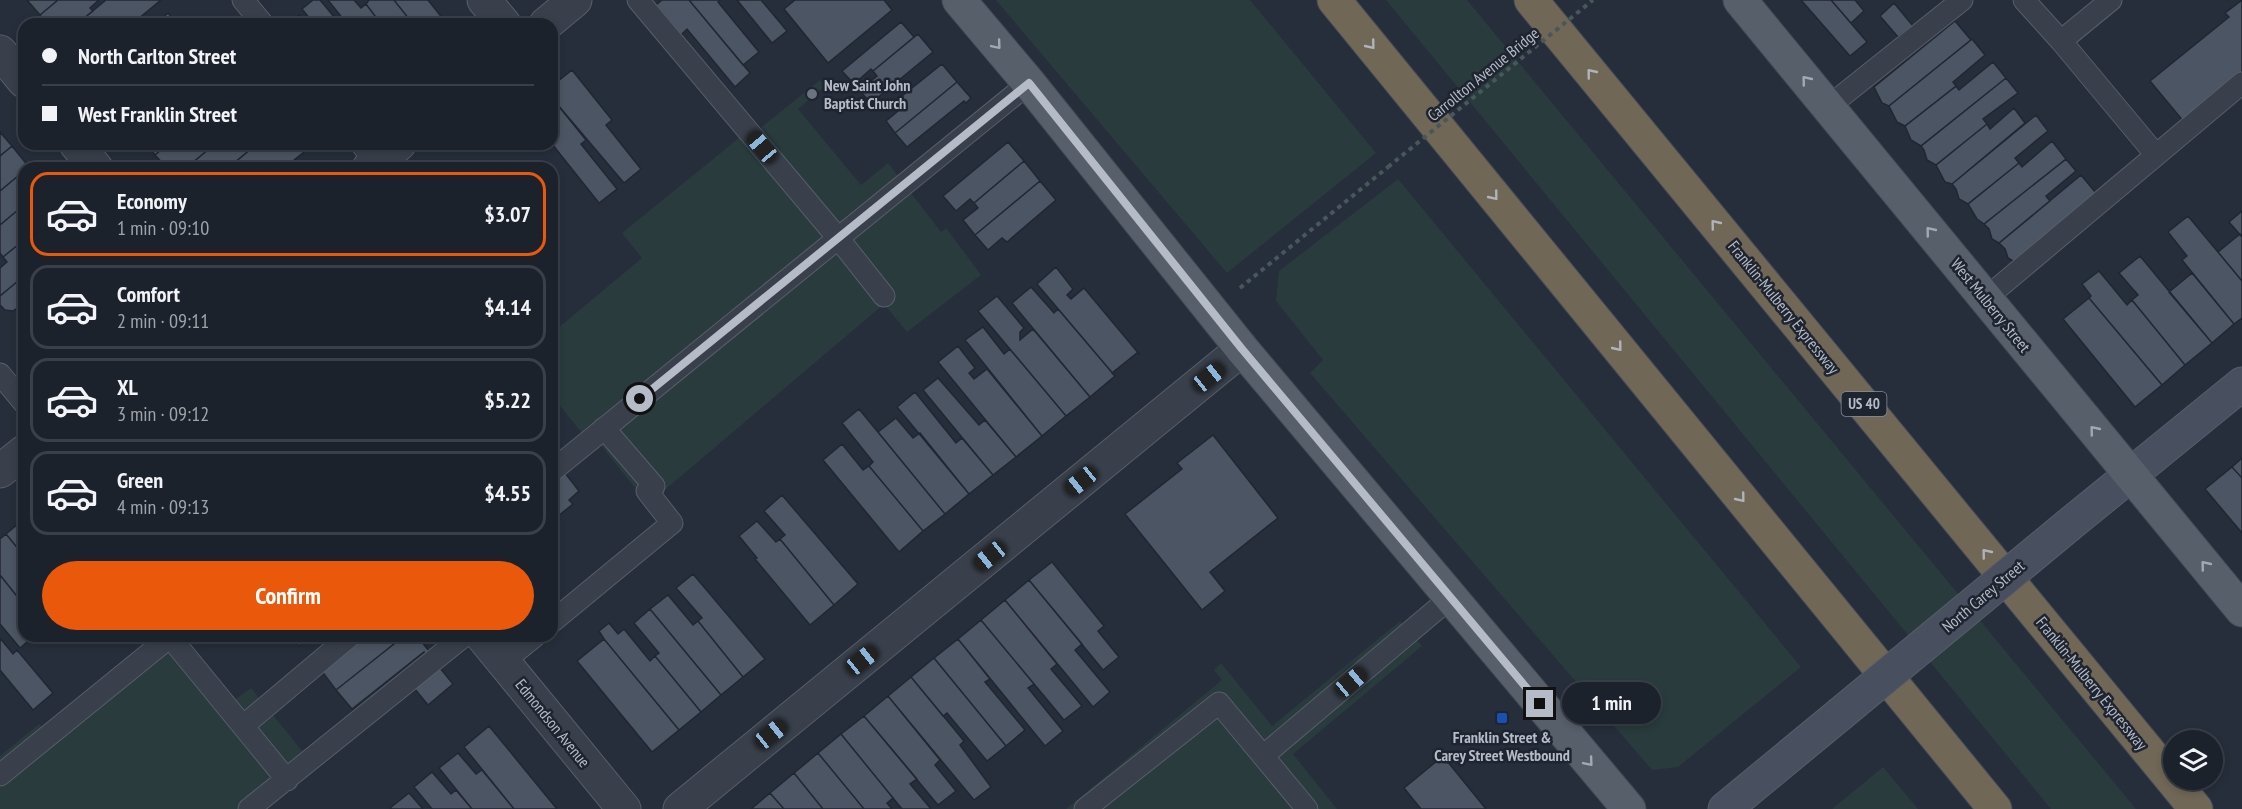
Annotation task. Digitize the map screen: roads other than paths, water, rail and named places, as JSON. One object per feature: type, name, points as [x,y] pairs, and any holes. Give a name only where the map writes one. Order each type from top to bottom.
[{"type":"highway","points":[[1334,0],[1995,809]]},
{"type":"highway","name":"Franklin-Mulberry Expressway","points":[[1531,0],[2196,809]]},
{"type":"main road","points":[[959,0],[1029,83],[1242,349],[1629,809]]},
{"type":"main road","name":"West Mulberry Street","points":[[1740,0],[2242,610]]},
{"type":"main road","name":"North Carey Street","points":[[1725,809],[2242,384]]},
{"type":"street","points":[[484,0],[499,18]]},
{"type":"street","points":[[553,18],[575,0]]},
{"type":"street","points":[[0,52],[18,74]]},
{"type":"street","points":[[81,150],[91,162]]},
{"type":"street","points":[[680,809],[1242,349]]},
{"type":"street","points":[[0,471],[18,457]]},
{"type":"street","name":"Edmondson Avenue","points":[[487,642],[624,809]]},
{"type":"lane","points":[[243,0],[258,18]]},
{"type":"lane","points":[[638,0],[884,296]]},
{"type":"lane","points":[[1828,107],[1962,0]]},
{"type":"lane","points":[[2024,0],[2156,155]]},
{"type":"lane","points":[[2061,41],[2111,0]]},
{"type":"lane","points":[[558,466],[1029,83]]},
{"type":"lane","points":[[1986,298],[2242,83]]},
{"type":"lane","points":[[0,374],[18,396]]},
{"type":"lane","points":[[558,617],[672,523],[647,491],[654,486],[604,428]]},
{"type":"lane","points":[[1263,756],[1450,598]]},
{"type":"lane","points":[[0,775],[163,642]]},
{"type":"lane","points":[[175,642],[287,780]]},
{"type":"lane","points":[[243,726],[343,642]]},
{"type":"lane","points":[[249,809],[457,642]]},
{"type":"lane","points":[[503,662],[528,642]]},
{"type":"lane","points":[[1085,809],[1219,703],[1307,809]]},
{"type":"place","name":"New Saint John Baptist Church","points":[[812,94]]},
{"type":"place","name":"Franklin Street & Carey Street Westbound","points":[[1502,718]]}]
